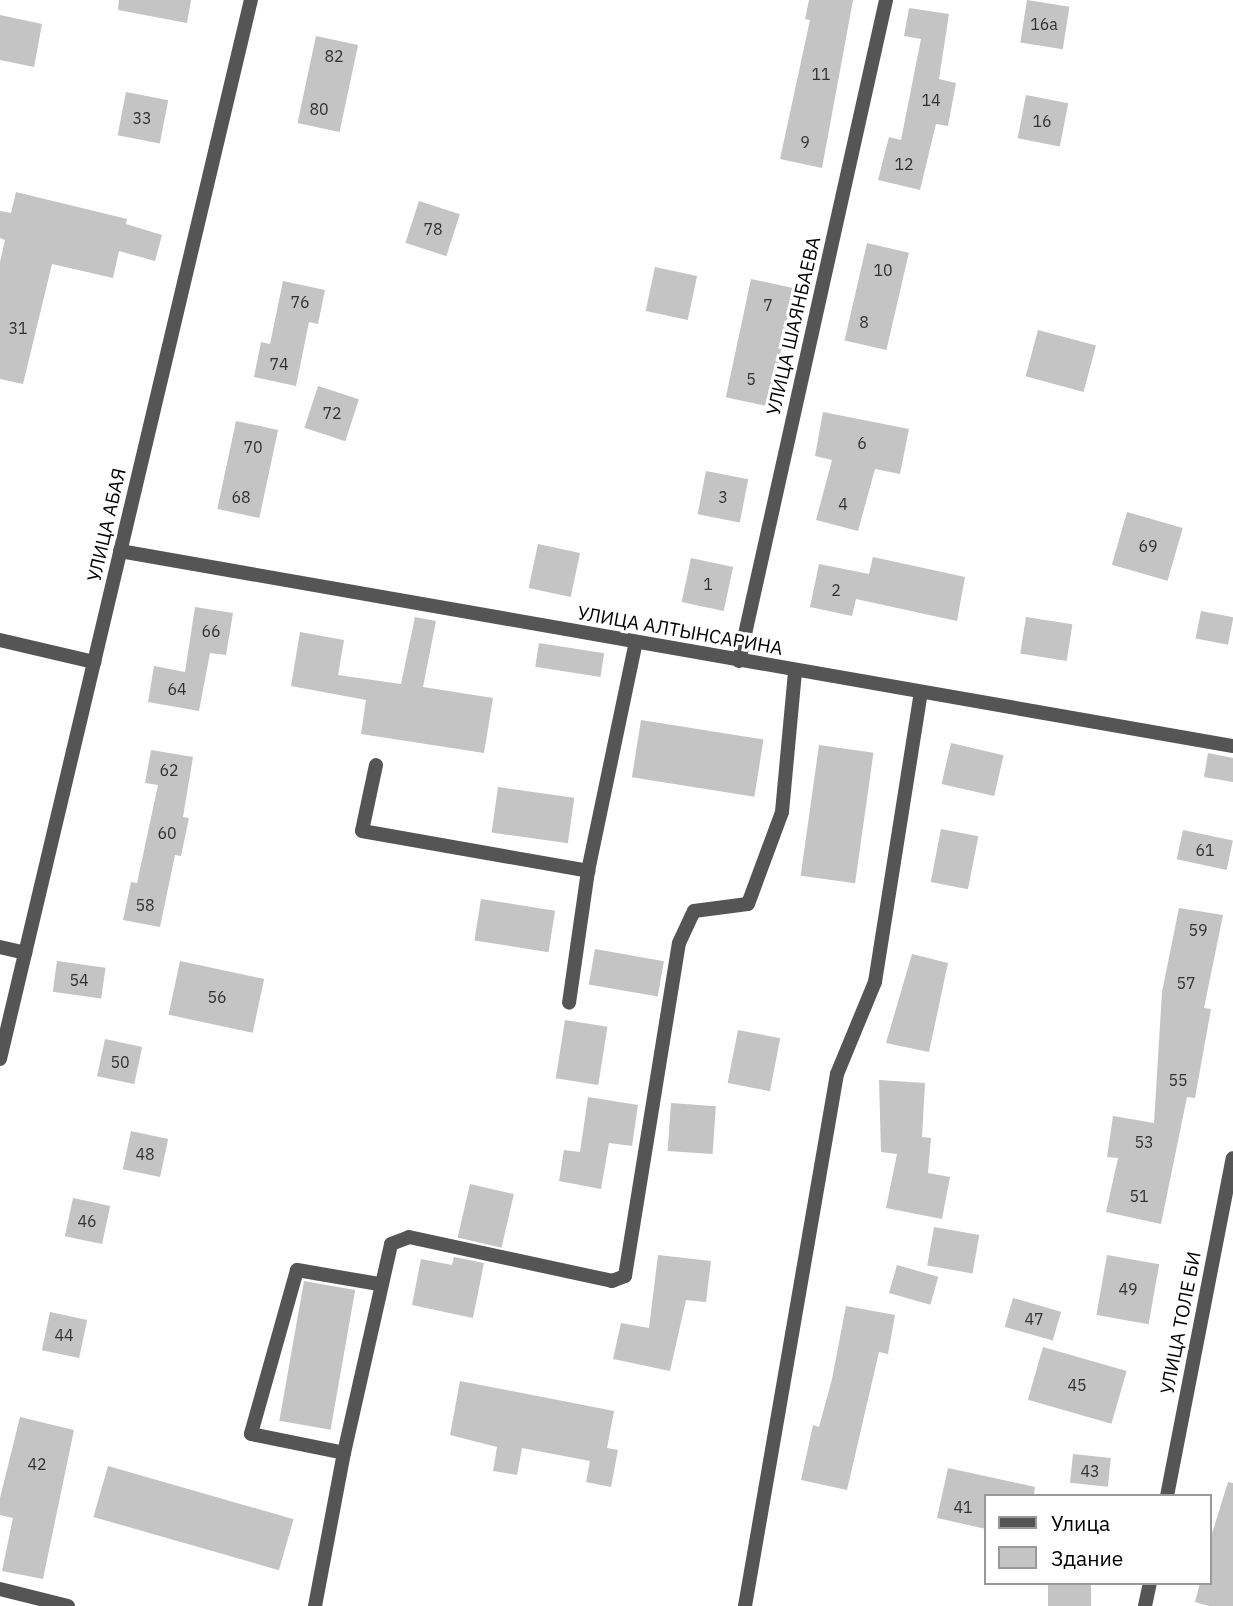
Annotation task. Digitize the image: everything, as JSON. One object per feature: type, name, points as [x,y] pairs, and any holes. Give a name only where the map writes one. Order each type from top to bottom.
[{"type":"street","name":"УЛИЦА АБАЯ","points":[[0,1059],[251,0]]},
{"type":"street","name":"УЛИЦА ШАЯНБАЕВА","points":[[739,661],[887,0]]},
{"type":"street","name":"УЛИЦА АЛТЫНСАРИНА","points":[[120,551],[1233,746]]},
{"type":"street","points":[[0,640],[94,662]]},
{"type":"street","points":[[569,1003],[588,871],[636,642]]},
{"type":"street","points":[[316,1606],[379,1284],[391,1244],[409,1237],[612,1281],[625,1276],[679,943],[694,911],[748,904],[782,812],[795,671]]},
{"type":"street","points":[[745,1606],[837,1074],[875,982],[921,693]]},
{"type":"street","points":[[376,765],[362,831],[588,871]]},
{"type":"street","points":[[0,947],[25,953]]},
{"type":"street","name":"УЛИЦА ТОЛЕ БИ","points":[[1167,1494],[1233,1158]]},
{"type":"street","points":[[344,1453],[251,1434],[297,1270],[379,1284]]},
{"type":"street","points":[[1145,1606],[1150,1585]]},
{"type":"street","points":[[0,1589],[68,1606]]},
{"type":"building","points":[[119,0],[191,0],[187,23],[118,10]]},
{"type":"building","points":[[809,0],[853,0],[822,168],[780,159],[810,20],[805,19]]},
{"type":"building","points":[[1027,0],[1069,7],[1063,49],[1020,42]]},
{"type":"building","points":[[909,8],[949,14],[939,79],[956,83],[948,126],[936,124],[920,190],[878,180],[889,137],[901,140],[921,39],[904,36]]},
{"type":"building","points":[[0,15],[42,24],[34,67],[0,60]]},
{"type":"building","points":[[316,36],[358,45],[340,132],[297,123]]},
{"type":"building","points":[[126,92],[168,100],[160,143],[118,135]]},
{"type":"building","points":[[1026,95],[1068,103],[1060,146],[1018,138]]},
{"type":"building","points":[[16,192],[127,219],[126,224],[162,235],[155,261],[119,251],[113,278],[52,264],[23,384],[0,379],[0,262],[5,240],[0,238],[0,211],[11,213]]},
{"type":"building","points":[[419,201],[460,214],[446,256],[405,243]]},
{"type":"building","points":[[867,243],[909,253],[886,350],[845,340]]},
{"type":"building","points":[[655,267],[697,276],[688,320],[646,311]]},
{"type":"building","points":[[751,279],[794,288],[769,407],[726,397]]},
{"type":"building","points":[[283,281],[325,290],[318,324],[309,322],[296,386],[254,377],[261,342],[270,344]]},
{"type":"building","points":[[1038,330],[1096,346],[1084,392],[1026,376]]},
{"type":"building","points":[[318,386],[359,399],[345,441],[304,428]]},
{"type":"building","points":[[823,412],[909,429],[900,474],[875,469],[858,531],[816,520],[832,460],[815,456]]},
{"type":"building","points":[[236,421],[278,430],[259,518],[217,509]]},
{"type":"building","points":[[706,471],[748,479],[740,522],[698,514]]},
{"type":"building","points":[[1127,512],[1183,528],[1168,581],[1112,565]]},
{"type":"building","points":[[538,544],[580,553],[571,597],[529,588]]},
{"type":"building","points":[[873,557],[965,577],[957,621],[856,599],[852,616],[810,607],[819,564],[869,574]]},
{"type":"building","points":[[691,558],[733,567],[724,611],[682,602]]},
{"type":"building","points":[[195,607],[233,613],[226,655],[210,653],[199,711],[148,702],[154,666],[185,672]]},
{"type":"building","points":[[1201,611],[1233,617],[1228,645],[1196,638]]},
{"type":"building","points":[[415,617],[436,621],[423,687],[493,698],[484,753],[361,734],[366,700],[291,686],[300,632],[344,640],[338,675],[401,684]]},
{"type":"building","points":[[1026,617],[1072,624],[1067,661],[1020,654]]},
{"type":"building","points":[[539,643],[604,653],[600,677],[535,667]]},
{"type":"building","points":[[641,720],[763,739],[754,797],[632,777]]},
{"type":"building","points":[[951,743],[1004,755],[994,796],[942,784]]},
{"type":"building","points":[[819,745],[873,753],[855,883],[801,876]]},
{"type":"building","points":[[151,750],[193,757],[183,817],[189,818],[181,856],[175,855],[160,927],[123,920],[131,882],[137,883],[158,785],[145,783]]},
{"type":"building","points":[[1208,753],[1233,758],[1233,782],[1204,777]]},
{"type":"building","points":[[498,787],[574,798],[568,843],[492,833]]},
{"type":"building","points":[[941,829],[978,836],[968,889],[931,882]]},
{"type":"building","points":[[1183,830],[1233,841],[1227,870],[1177,859]]},
{"type":"building","points":[[481,899],[555,911],[549,952],[474,940]]},
{"type":"building","points":[[1179,908],[1223,915],[1204,1008],[1211,1009],[1195,1098],[1187,1097],[1161,1224],[1106,1212],[1118,1158],[1107,1157],[1113,1116],[1154,1123],[1162,992]]},
{"type":"building","points":[[595,949],[664,961],[658,997],[589,984]]},
{"type":"building","points":[[912,954],[948,963],[929,1052],[886,1043]]},
{"type":"building","points":[[57,961],[106,968],[101,999],[53,992]]},
{"type":"building","points":[[180,961],[264,979],[253,1033],[169,1015]]},
{"type":"building","points":[[565,1020],[607,1027],[598,1085],[556,1078]]},
{"type":"building","points":[[738,1030],[780,1038],[770,1091],[728,1083]]},
{"type":"building","points":[[105,1039],[142,1047],[134,1084],[97,1076]]},
{"type":"building","points":[[879,1080],[925,1083],[922,1137],[931,1138],[928,1173],[950,1177],[942,1219],[886,1208],[897,1154],[881,1152]]},
{"type":"building","points":[[588,1097],[638,1105],[632,1146],[609,1143],[601,1189],[559,1181],[564,1150],[580,1152]]},
{"type":"building","points":[[671,1103],[716,1106],[713,1154],[668,1151]]},
{"type":"building","points":[[131,1131],[168,1139],[160,1177],[123,1169]]},
{"type":"building","points":[[470,1184],[514,1194],[501,1248],[458,1238]]},
{"type":"building","points":[[73,1198],[110,1206],[102,1244],[65,1236]]},
{"type":"building","points":[[934,1227],[979,1235],[973,1273],[927,1265]]},
{"type":"building","points":[[658,1255],[711,1261],[706,1302],[686,1300],[670,1371],[613,1359],[621,1323],[649,1328]]},
{"type":"building","points":[[1107,1255],[1159,1264],[1149,1324],[1096,1315]]},
{"type":"building","points":[[454,1257],[484,1263],[473,1318],[412,1305],[421,1259],[452,1265]]},
{"type":"building","points":[[897,1265],[938,1277],[930,1305],[889,1293]]},
{"type":"building","points":[[304,1281],[355,1290],[331,1430],[279,1421]]},
{"type":"building","points":[[1013,1298],[1061,1312],[1053,1341],[1005,1327]]},
{"type":"building","points":[[846,1306],[895,1315],[888,1354],[879,1352],[847,1490],[801,1480],[813,1425],[819,1427],[832,1379]]},
{"type":"building","points":[[50,1312],[87,1320],[79,1358],[42,1350]]},
{"type":"building","points":[[1043,1347],[1127,1371],[1111,1424],[1028,1400]]},
{"type":"building","points":[[460,1381],[614,1411],[607,1448],[618,1450],[611,1487],[586,1482],[590,1461],[522,1448],[517,1475],[493,1471],[497,1447],[450,1435]]},
{"type":"building","points":[[20,1417],[74,1430],[43,1579],[2,1571],[13,1518],[0,1515],[0,1498]]},
{"type":"building","points":[[1073,1454],[1111,1458],[1108,1487],[1070,1483]]},
{"type":"building","points":[[108,1466],[294,1519],[279,1570],[93,1517]]},
{"type":"building","points":[[948,1468],[1035,1487],[1034,1494],[984,1494],[984,1529],[937,1518]]},
{"type":"building","points":[[1228,1482],[1233,1483],[1233,1606],[1209,1606],[1195,1602],[1199,1585],[1212,1585],[1212,1534]]},
{"type":"building","points":[[1048,1585],[1091,1585],[1091,1606],[1048,1606]]}]
